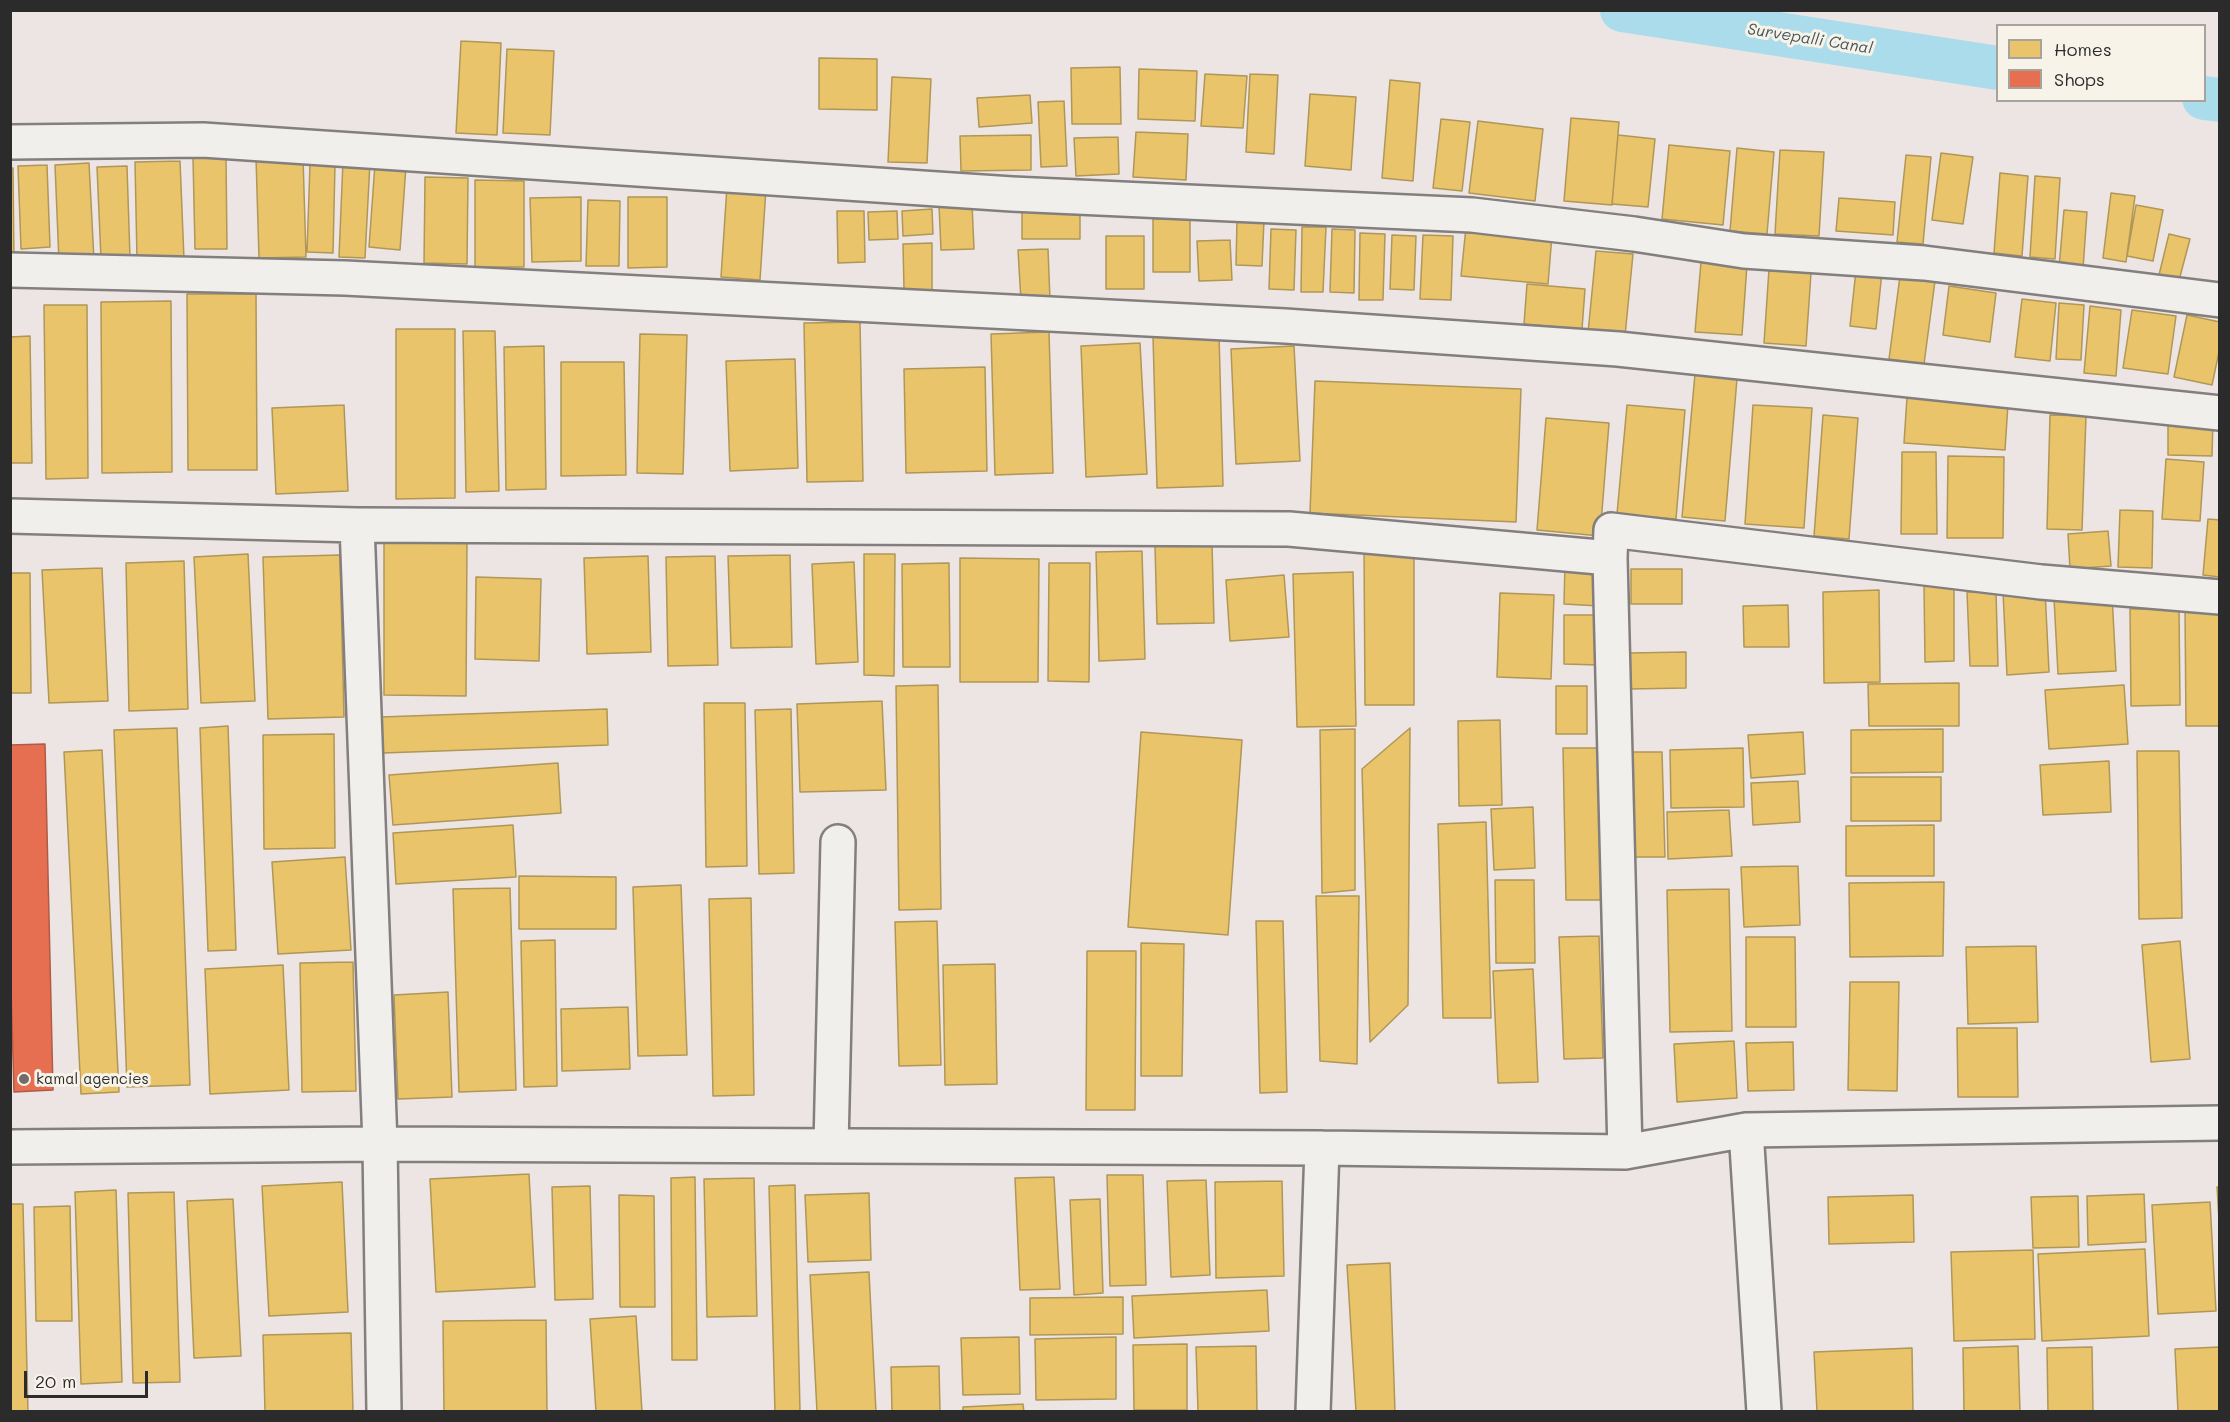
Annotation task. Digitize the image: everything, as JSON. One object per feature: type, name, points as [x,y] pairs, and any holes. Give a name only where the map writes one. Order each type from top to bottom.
[{"type":"street","points":[[10,142],[203,140],[1012,194],[1472,215],[1634,234],[1744,251],[1924,263],[2220,300]]},
{"type":"street","points":[[10,270],[345,278],[1285,326],[1618,349],[2220,413]]},
{"type":"street","points":[[10,516],[357,525],[1289,529],[1610,558]]},
{"type":"street","points":[[357,525],[380,1144],[384,1412]]},
{"type":"street","points":[[1625,1152],[1611,530],[2041,582],[2220,597]]},
{"type":"street","points":[[831,1146],[838,842]]},
{"type":"street","points":[[10,1147],[380,1144],[1322,1148],[1625,1152],[1746,1130],[2220,1123]]},
{"type":"street","points":[[1746,1130],[1764,1412]]},
{"type":"street","points":[[1313,1412],[1322,1148]]},
{"type":"building: Homes","points":[[461,41],[501,43],[497,135],[456,133]]},
{"type":"building: Homes","points":[[507,49],[554,51],[550,135],[503,133]]},
{"type":"building: Homes","points":[[819,58],[877,59],[877,110],[819,109]]},
{"type":"building: Homes","points":[[1120,67],[1121,124],[1072,124],[1071,68]]},
{"type":"building: Homes","points":[[1139,69],[1197,71],[1195,121],[1138,119]]},
{"type":"building: Homes","points":[[1205,74],[1247,76],[1243,128],[1201,126]]},
{"type":"building: Homes","points":[[1250,74],[1278,75],[1274,154],[1246,152]]},
{"type":"building: Homes","points":[[892,77],[931,79],[927,163],[888,162]]},
{"type":"building: Homes","points":[[1390,80],[1420,83],[1413,181],[1382,178]]},
{"type":"building: Homes","points":[[1310,94],[1356,97],[1351,170],[1305,166]]},
{"type":"building: Homes","points":[[1030,95],[1032,123],[979,127],[977,98]]},
{"type":"building: Homes","points":[[1064,101],[1067,166],[1041,167],[1038,102]]},
{"type":"building: Homes","points":[[1571,118],[1619,122],[1612,205],[1564,201]]},
{"type":"building: Homes","points":[[1441,119],[1470,122],[1462,191],[1433,188]]},
{"type":"building: Homes","points":[[1478,121],[1543,129],[1535,201],[1469,193]]},
{"type":"building: Homes","points":[[1136,132],[1188,134],[1186,180],[1133,177]]},
{"type":"building: Homes","points":[[1031,135],[1031,170],[961,171],[960,136]]},
{"type":"building: Homes","points":[[1618,135],[1655,139],[1648,207],[1612,204]]},
{"type":"building: Homes","points":[[1118,137],[1119,174],[1076,176],[1074,138]]},
{"type":"building: Homes","points":[[1669,145],[1730,151],[1723,225],[1662,219]]},
{"type":"building: Homes","points":[[1737,148],[1774,152],[1767,234],[1730,231]]},
{"type":"building: Homes","points":[[1780,150],[1824,152],[1819,236],[1775,234]]},
{"type":"building: Homes","points":[[1941,153],[1973,157],[1963,224],[1932,220]]},
{"type":"building: Homes","points":[[1906,155],[1931,157],[1923,244],[1897,242]]},
{"type":"building: Homes","points":[[226,157],[227,249],[195,249],[193,158]]},
{"type":"building: Homes","points":[[303,157],[306,257],[259,258],[256,158]]},
{"type":"building: Homes","points":[[180,161],[184,259],[137,260],[135,162]]},
{"type":"building: Homes","points":[[343,161],[370,162],[365,258],[339,257]]},
{"type":"building: Homes","points":[[89,163],[94,260],[59,262],[55,165]]},
{"type":"building: Homes","points":[[310,164],[335,164],[333,253],[307,252]]},
{"type":"building: Homes","points":[[375,164],[406,166],[400,250],[369,247]]},
{"type":"building: Homes","points":[[47,165],[50,247],[21,249],[18,166]]},
{"type":"building: Homes","points":[[127,166],[130,258],[101,259],[97,167]]},
{"type":"building: Homes","points":[[10,168],[13,168],[14,262],[10,262]]},
{"type":"building: Homes","points":[[2000,173],[2028,176],[2022,256],[1994,253]]},
{"type":"building: Homes","points":[[2035,176],[2060,178],[2055,259],[2030,257]]},
{"type":"building: Homes","points":[[425,177],[468,178],[467,264],[424,263]]},
{"type":"building: Homes","points":[[475,180],[524,181],[524,267],[475,267]]},
{"type":"building: Homes","points":[[727,186],[766,188],[760,280],[721,277]]},
{"type":"building: Homes","points":[[2111,193],[2135,196],[2126,262],[2103,258]]},
{"type":"building: Homes","points":[[581,197],[581,261],[532,262],[530,198]]},
{"type":"building: Homes","points":[[628,197],[667,197],[667,267],[628,268]]},
{"type":"building: Homes","points":[[1839,198],[1895,202],[1893,235],[1836,231]]},
{"type":"building: Homes","points":[[588,200],[620,201],[619,266],[586,266]]},
{"type":"building: Homes","points":[[972,204],[974,249],[941,250],[939,205]]},
{"type":"building: Homes","points":[[2136,205],[2163,210],[2153,261],[2127,256]]},
{"type":"building: Homes","points":[[932,209],[933,234],[903,236],[902,211]]},
{"type":"building: Homes","points":[[2064,210],[2087,212],[2083,269],[2059,268]]},
{"type":"building: Homes","points":[[837,211],[864,211],[865,262],[838,263]]},
{"type":"building: Homes","points":[[897,211],[898,239],[869,240],[868,212]]},
{"type":"building: Homes","points":[[1022,212],[1080,212],[1080,239],[1022,239]]},
{"type":"building: Homes","points":[[1153,219],[1190,219],[1190,272],[1153,272]]},
{"type":"building: Homes","points":[[1237,219],[1264,220],[1262,266],[1236,265]]},
{"type":"building: Homes","points":[[1302,227],[1326,227],[1323,292],[1301,292]]},
{"type":"building: Homes","points":[[1466,227],[1552,235],[1548,284],[1461,276]]},
{"type":"building: Homes","points":[[1271,229],[1296,230],[1294,290],[1269,289]]},
{"type":"building: Homes","points":[[1332,229],[1355,230],[1354,293],[1330,292]]},
{"type":"building: Homes","points":[[1360,233],[1385,234],[1383,300],[1359,300]]},
{"type":"building: Homes","points":[[2169,234],[2190,239],[2178,284],[2158,279]]},
{"type":"building: Homes","points":[[1392,235],[1416,236],[1414,290],[1390,289]]},
{"type":"building: Homes","points":[[1423,235],[1453,236],[1451,300],[1420,299]]},
{"type":"building: Homes","points":[[1106,236],[1144,236],[1144,289],[1106,289]]},
{"type":"building: Homes","points":[[1230,240],[1232,280],[1199,281],[1197,241]]},
{"type":"building: Homes","points":[[932,243],[932,290],[904,290],[903,244]]},
{"type":"building: Homes","points":[[1048,249],[1050,300],[1021,301],[1018,250]]},
{"type":"building: Homes","points":[[1596,251],[1633,254],[1625,336],[1588,333]]},
{"type":"building: Homes","points":[[1701,262],[1747,265],[1742,335],[1695,332]]},
{"type":"building: Homes","points":[[1769,269],[1811,273],[1806,346],[1764,343]]},
{"type":"building: Homes","points":[[1856,270],[1882,272],[1876,329],[1850,326]]},
{"type":"building: Homes","points":[[1900,276],[1935,281],[1924,364],[1889,359]]},
{"type":"building: Homes","points":[[1527,284],[1585,289],[1582,329],[1524,324]]},
{"type":"building: Homes","points":[[1949,286],[1996,293],[1990,342],[1943,335]]},
{"type":"building: Homes","points":[[187,294],[256,294],[257,470],[188,470]]},
{"type":"building: Homes","points":[[2022,299],[2056,303],[2050,361],[2015,357]]},
{"type":"building: Homes","points":[[171,301],[172,472],[102,473],[101,302]]},
{"type":"building: Homes","points":[[2059,303],[2084,305],[2081,360],[2056,359]]},
{"type":"building: Homes","points":[[44,305],[87,305],[88,478],[46,479]]},
{"type":"building: Homes","points":[[2090,306],[2121,310],[2116,376],[2084,373]]},
{"type":"building: Homes","points":[[2132,310],[2176,316],[2168,374],[2123,368]]},
{"type":"building: Homes","points":[[2187,315],[2220,322],[2220,347],[2212,385],[2174,377]]},
{"type":"building: Homes","points":[[860,322],[863,481],[807,482],[804,323]]},
{"type":"building: Homes","points":[[396,329],[455,329],[455,498],[396,499]]},
{"type":"building: Homes","points":[[463,331],[495,331],[499,491],[466,492]]},
{"type":"building: Homes","points":[[1049,332],[1053,473],[995,475],[991,334]]},
{"type":"building: Homes","points":[[640,334],[687,335],[683,474],[637,473]]},
{"type":"building: Homes","points":[[1219,334],[1223,486],[1157,488],[1153,336]]},
{"type":"building: Homes","points":[[30,336],[32,463],[10,463],[10,337]]},
{"type":"building: Homes","points":[[1140,343],[1147,474],[1086,477],[1081,346]]},
{"type":"building: Homes","points":[[544,346],[546,489],[506,490],[504,347]]},
{"type":"building: Homes","points":[[1294,346],[1300,461],[1236,464],[1231,349]]},
{"type":"building: Homes","points":[[795,359],[798,468],[730,471],[726,361]]},
{"type":"building: Homes","points":[[561,362],[624,362],[626,475],[561,476]]},
{"type":"building: Homes","points":[[1696,363],[1738,367],[1725,521],[1682,517]]},
{"type":"building: Homes","points":[[985,367],[987,471],[906,473],[904,369]]},
{"type":"building: Homes","points":[[1315,381],[1521,389],[1516,522],[1310,513]]},
{"type":"building: Homes","points":[[1907,397],[2008,404],[2005,450],[1904,443]]},
{"type":"building: Homes","points":[[344,405],[348,491],[276,494],[272,408]]},
{"type":"building: Homes","points":[[1627,405],[1685,410],[1676,519],[1617,514]]},
{"type":"building: Homes","points":[[1753,405],[1812,408],[1804,528],[1745,524]]},
{"type":"building: Homes","points":[[1823,415],[1858,418],[1849,539],[1814,536]]},
{"type":"building: Homes","points":[[2050,415],[2086,416],[2082,530],[2047,529]]},
{"type":"building: Homes","points":[[1546,418],[1609,423],[1600,536],[1537,530]]},
{"type":"building: Homes","points":[[2168,419],[2213,420],[2212,456],[2168,455]]},
{"type":"building: Homes","points":[[1902,452],[1936,452],[1937,534],[1901,534]]},
{"type":"building: Homes","points":[[1948,456],[2004,457],[2003,538],[1947,538]]},
{"type":"building: Homes","points":[[2166,459],[2204,462],[2200,521],[2162,519]]},
{"type":"building: Homes","points":[[2120,510],[2153,511],[2152,568],[2118,567]]},
{"type":"building: Homes","points":[[2208,519],[2220,520],[2220,577],[2203,575]]},
{"type":"building: Homes","points":[[2108,531],[2111,566],[2070,569],[2068,534]]},
{"type":"building: Homes","points":[[384,542],[467,543],[466,696],[384,695]]},
{"type":"building: Homes","points":[[1212,543],[1214,623],[1157,624],[1155,545]]},
{"type":"building: Homes","points":[[1364,544],[1414,544],[1414,705],[1365,705]]},
{"type":"building: Homes","points":[[1142,551],[1145,659],[1099,661],[1096,552]]},
{"type":"building: Homes","points":[[248,554],[255,701],[201,703],[194,557]]},
{"type":"building: Homes","points":[[864,554],[895,554],[894,676],[864,675]]},
{"type":"building: Homes","points":[[340,555],[344,717],[268,719],[263,557]]},
{"type":"building: Homes","points":[[790,555],[792,647],[731,648],[728,556]]},
{"type":"building: Homes","points":[[648,556],[651,652],[587,654],[584,558]]},
{"type":"building: Homes","points":[[715,556],[718,665],[668,666],[666,557]]},
{"type":"building: Homes","points":[[960,558],[1039,559],[1038,682],[960,682]]},
{"type":"building: Homes","points":[[184,561],[188,709],[129,711],[126,563]]},
{"type":"building: Homes","points":[[854,562],[858,662],[816,664],[812,564]]},
{"type":"building: Homes","points":[[949,563],[950,667],[903,667],[902,564]]},
{"type":"building: Homes","points":[[1049,563],[1090,563],[1089,682],[1048,681]]},
{"type":"building: Homes","points":[[1565,563],[1601,563],[1599,606],[1564,604]]},
{"type":"building: Homes","points":[[102,568],[108,701],[49,703],[42,570]]},
{"type":"building: Homes","points":[[1631,569],[1682,569],[1682,604],[1631,604]]},
{"type":"building: Homes","points":[[1353,572],[1356,726],[1297,727],[1293,574]]},
{"type":"building: Homes","points":[[10,573],[30,573],[31,693],[10,693]]},
{"type":"building: Homes","points":[[1284,575],[1289,637],[1230,641],[1226,580]]},
{"type":"building: Homes","points":[[476,577],[541,579],[539,661],[475,659]]},
{"type":"building: Homes","points":[[1954,585],[1954,661],[1925,662],[1924,586]]},
{"type":"building: Homes","points":[[1879,590],[1880,682],[1824,683],[1823,592]]},
{"type":"building: Homes","points":[[2045,590],[2049,672],[2007,675],[2003,592]]},
{"type":"building: Homes","points":[[1967,592],[1996,592],[1998,666],[1970,666]]},
{"type":"building: Homes","points":[[1500,593],[1554,595],[1551,679],[1497,677]]},
{"type":"building: Homes","points":[[2112,595],[2116,671],[2058,674],[2054,598]]},
{"type":"building: Homes","points":[[1788,605],[1789,647],[1744,647],[1743,606]]},
{"type":"building: Homes","points":[[2220,608],[2220,726],[2186,726],[2185,609]]},
{"type":"building: Homes","points":[[2130,609],[2179,609],[2180,705],[2131,706]]},
{"type":"building: Homes","points":[[1564,615],[1597,615],[1598,665],[1564,664]]},
{"type":"building: Homes","points":[[1686,652],[1686,688],[1630,689],[1629,653]]},
{"type":"building: Homes","points":[[1959,683],[1959,726],[1869,726],[1868,684]]},
{"type":"building: Homes","points":[[938,685],[941,909],[899,910],[896,686]]},
{"type":"building: Homes","points":[[2124,685],[2128,744],[2049,749],[2045,690]]},
{"type":"building: Homes","points":[[1556,686],[1587,686],[1587,734],[1556,734]]},
{"type":"building: Homes","points":[[882,701],[886,790],[800,792],[797,704]]},
{"type":"building: Homes","points":[[704,703],[745,703],[747,866],[706,867]]},
{"type":"building: Homes","points":[[607,709],[608,745],[383,753],[381,717]]},
{"type":"building: Homes","points":[[791,709],[794,873],[759,874],[755,710]]},
{"type":"building: Homes","points":[[1500,720],[1502,805],[1459,806],[1458,721]]},
{"type":"building: Homes","points":[[228,726],[236,950],[208,951],[200,728]]},
{"type":"building: Homes","points":[[177,728],[190,1085],[127,1087],[114,730]]},
{"type":"building: Homes","points":[[1410,728],[1408,1005],[1370,1042],[1362,769]]},
{"type":"building: Homes","points":[[1355,729],[1355,890],[1322,893],[1320,730]]},
{"type":"building: Homes","points":[[1943,729],[1943,772],[1851,773],[1851,730]]},
{"type":"building: Homes","points":[[1141,732],[1242,740],[1228,935],[1128,927]]},
{"type":"building: Homes","points":[[1803,732],[1805,774],[1751,778],[1748,735]]},
{"type":"building: Homes","points":[[334,734],[335,848],[264,849],[263,735]]},
{"type":"building: Homes","points":[[1563,748],[1601,748],[1604,900],[1566,900]]},
{"type":"building: Homes","points":[[1743,748],[1744,807],[1671,808],[1670,750]]},
{"type":"building: Homes","points":[[102,750],[119,1092],[81,1094],[64,752]]},
{"type":"building: Homes","points":[[2137,751],[2179,751],[2182,918],[2139,919]]},
{"type":"building: Homes","points":[[1628,752],[1662,752],[1665,857],[1631,857]]},
{"type":"building: Homes","points":[[2109,761],[2111,812],[2043,815],[2040,765]]},
{"type":"building: Homes","points":[[558,763],[561,813],[393,825],[389,775]]},
{"type":"building: Homes","points":[[1851,777],[1941,777],[1941,821],[1851,821]]},
{"type":"building: Homes","points":[[1798,781],[1800,822],[1753,825],[1751,783]]},
{"type":"building: Homes","points":[[1533,807],[1535,868],[1494,870],[1491,809]]},
{"type":"building: Homes","points":[[1729,810],[1732,856],[1668,859],[1667,812]]},
{"type":"building: Homes","points":[[1486,822],[1491,1018],[1443,1018],[1438,824]]},
{"type":"building: Homes","points":[[513,825],[516,877],[396,884],[393,833]]},
{"type":"building: Homes","points":[[1934,825],[1934,876],[1846,876],[1846,826]]},
{"type":"building: Homes","points":[[345,857],[351,950],[278,954],[272,862]]},
{"type":"building: Homes","points":[[1798,866],[1800,925],[1744,927],[1741,867]]},
{"type":"building: Homes","points":[[519,876],[616,877],[616,929],[519,929]]},
{"type":"building: Homes","points":[[1495,880],[1534,880],[1535,963],[1496,963]]},
{"type":"building: Homes","points":[[1944,882],[1943,956],[1850,957],[1849,883]]},
{"type":"building: Homes","points":[[681,885],[687,1055],[638,1056],[633,887]]},
{"type":"building: Homes","points":[[510,888],[516,1090],[459,1092],[453,889]]},
{"type":"building: Homes","points":[[1729,889],[1732,1031],[1670,1032],[1667,890]]},
{"type":"building: Homes","points":[[1316,896],[1359,896],[1357,1064],[1320,1061]]},
{"type":"building: Homes","points":[[751,898],[754,1095],[713,1096],[709,899]]},
{"type":"building: Homes","points":[[937,921],[941,1065],[899,1066],[895,922]]},
{"type":"building: Homes","points":[[1256,921],[1283,921],[1287,1092],[1260,1093]]},
{"type":"building: Homes","points":[[1599,936],[1603,1058],[1564,1059],[1559,937]]},
{"type":"building: Homes","points":[[1746,937],[1795,937],[1796,1027],[1746,1027]]},
{"type":"building: Homes","points":[[555,940],[557,1086],[524,1087],[521,941]]},
{"type":"building: Homes","points":[[2180,941],[2190,1059],[2151,1062],[2142,945]]},
{"type":"building: Homes","points":[[1141,943],[1184,944],[1182,1076],[1141,1076]]},
{"type":"building: Homes","points":[[2036,946],[2038,1022],[1968,1024],[1966,947]]},
{"type":"building: Homes","points":[[1087,951],[1136,951],[1135,1110],[1086,1110]]},
{"type":"building: Homes","points":[[353,962],[356,1091],[302,1092],[300,963]]},
{"type":"building: Homes","points":[[995,964],[997,1084],[945,1085],[943,965]]},
{"type":"building: Homes","points":[[283,965],[289,1090],[210,1094],[205,969]]},
{"type":"building: Homes","points":[[1533,969],[1538,1082],[1498,1083],[1493,971]]},
{"type":"building: Homes","points":[[1850,982],[1899,982],[1897,1091],[1848,1090]]},
{"type":"building: Homes","points":[[448,992],[452,1097],[398,1099],[394,995]]},
{"type":"building: Homes","points":[[628,1007],[630,1069],[562,1071],[561,1009]]},
{"type":"building: Homes","points":[[1957,1028],[2017,1028],[2018,1097],[1958,1097]]},
{"type":"building: Homes","points":[[1734,1041],[1737,1098],[1677,1102],[1674,1044]]},
{"type":"building: Homes","points":[[1793,1042],[1794,1090],[1748,1091],[1746,1043]]},
{"type":"building: Homes","points":[[529,1174],[535,1287],[436,1292],[430,1179]]},
{"type":"building: Homes","points":[[1107,1175],[1143,1175],[1146,1285],[1110,1286]]},
{"type":"building: Homes","points":[[695,1177],[697,1360],[672,1360],[671,1178]]},
{"type":"building: Homes","points":[[1054,1177],[1060,1289],[1020,1290],[1015,1178]]},
{"type":"building: Homes","points":[[754,1178],[757,1316],[707,1317],[704,1179]]},
{"type":"building: Homes","points":[[1206,1180],[1210,1275],[1171,1277],[1167,1181]]},
{"type":"building: Homes","points":[[1282,1181],[1284,1276],[1216,1278],[1215,1182]]},
{"type":"building: Homes","points":[[342,1182],[348,1312],[269,1316],[262,1186]]},
{"type":"building: Homes","points":[[795,1185],[800,1412],[775,1412],[769,1186]]},
{"type":"building: Homes","points":[[590,1186],[593,1299],[555,1300],[552,1187]]},
{"type":"building: Homes","points":[[2217,1187],[2220,1187],[2220,1237]]},
{"type":"building: Homes","points":[[116,1190],[122,1382],[81,1384],[75,1192]]},
{"type":"building: Homes","points":[[174,1192],[180,1382],[133,1383],[128,1193]]},
{"type":"building: Homes","points":[[869,1193],[871,1260],[808,1262],[805,1195]]},
{"type":"building: Homes","points":[[2144,1194],[2146,1242],[2088,1245],[2087,1196]]},
{"type":"building: Homes","points":[[619,1195],[654,1196],[655,1307],[620,1307]]},
{"type":"building: Homes","points":[[1913,1195],[1914,1242],[1829,1244],[1828,1197]]},
{"type":"building: Homes","points":[[2078,1196],[2079,1247],[2033,1248],[2031,1197]]},
{"type":"building: Homes","points":[[233,1199],[241,1356],[194,1358],[187,1201]]},
{"type":"building: Homes","points":[[1100,1199],[1103,1293],[1074,1295],[1070,1200]]},
{"type":"building: Homes","points":[[2210,1202],[2216,1311],[2158,1314],[2152,1205]]},
{"type":"building: Homes","points":[[10,1204],[23,1204],[28,1412],[10,1412]]},
{"type":"building: Homes","points":[[70,1206],[72,1321],[36,1321],[34,1207]]},
{"type":"building: Homes","points":[[2145,1249],[2149,1336],[2042,1341],[2038,1254]]},
{"type":"building: Homes","points":[[2033,1250],[2035,1339],[1954,1341],[1951,1252]]},
{"type":"building: Homes","points":[[1390,1263],[1395,1412],[1356,1412],[1347,1265]]},
{"type":"building: Homes","points":[[869,1272],[876,1412],[817,1412],[810,1275]]},
{"type":"building: Homes","points":[[1267,1290],[1269,1331],[1134,1338],[1132,1296]]},
{"type":"building: Homes","points":[[1123,1297],[1123,1334],[1030,1335],[1030,1298]]},
{"type":"building: Homes","points":[[636,1316],[642,1412],[596,1412],[590,1319]]},
{"type":"building: Homes","points":[[546,1320],[547,1412],[444,1412],[443,1321]]},
{"type":"building: Homes","points":[[351,1333],[353,1412],[265,1412],[263,1335]]},
{"type":"building: Homes","points":[[1019,1337],[1020,1394],[963,1395],[961,1338]]},
{"type":"building: Homes","points":[[1116,1337],[1116,1399],[1036,1400],[1035,1339]]},
{"type":"building: Homes","points":[[1187,1344],[1187,1410],[1134,1410],[1133,1345]]},
{"type":"building: Homes","points":[[1256,1346],[1257,1412],[1198,1412],[1196,1347]]},
{"type":"building: Homes","points":[[2018,1346],[2020,1412],[1964,1412],[1963,1348]]},
{"type":"building: Homes","points":[[2092,1347],[2093,1412],[2048,1412],[2047,1348]]},
{"type":"building: Homes","points":[[2220,1347],[2220,1412],[2178,1412],[2175,1349]]},
{"type":"building: Homes","points":[[1912,1348],[1913,1412],[1817,1412],[1814,1352]]},
{"type":"building: Homes","points":[[939,1366],[940,1412],[892,1412],[891,1367]]},
{"type":"building: Homes","points":[[1023,1404],[1024,1412],[963,1412],[963,1407]]},
{"type":"building: Shops","points":[[45,744],[53,1090],[14,1092],[10,954],[10,745]]},
{"type":"waterway","name":"Survepalli Canal","points":[[1622,10],[1996,68]]},
{"type":"waterway","name":"Survepalli Canal","points":[[2206,98],[2220,100]]},
{"type":"place","name":"kamal agencies","points":[[24,1079]]}]
